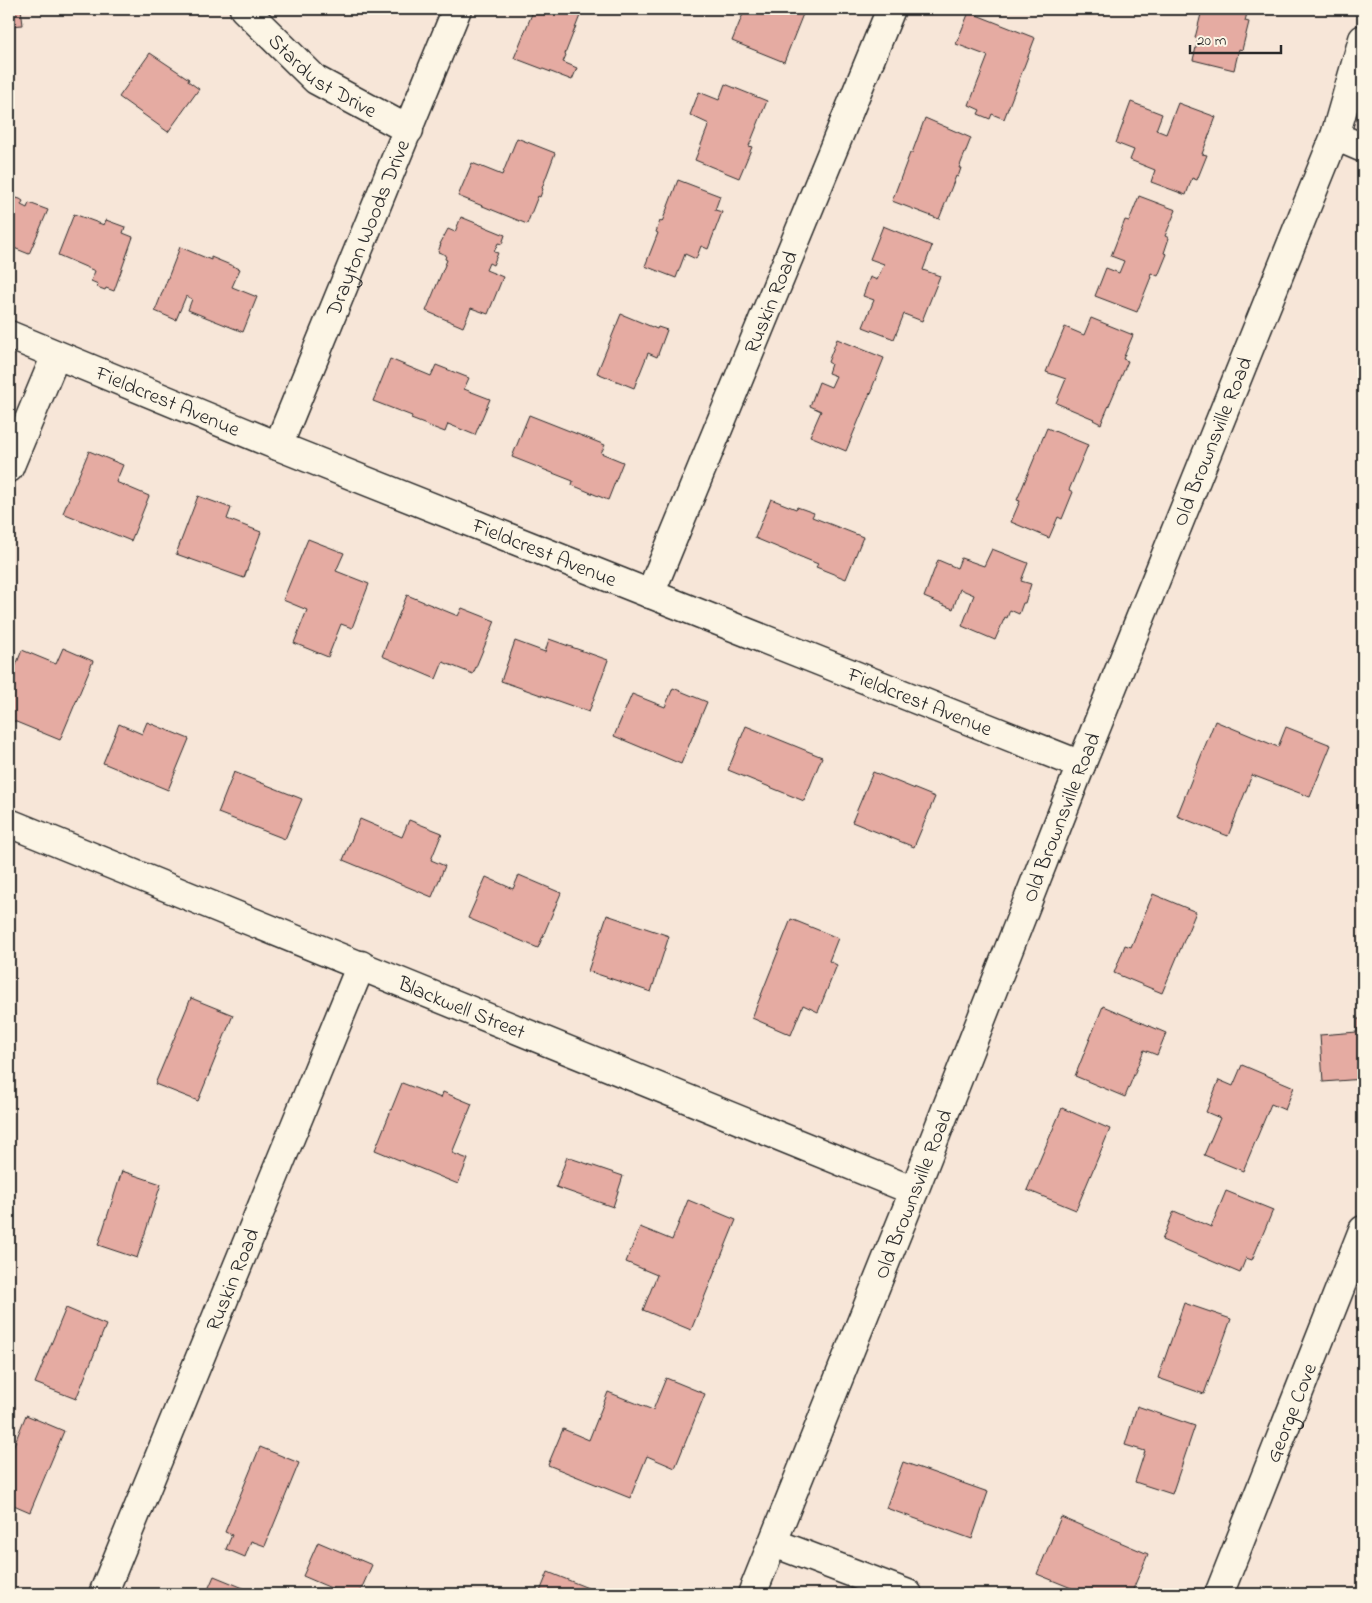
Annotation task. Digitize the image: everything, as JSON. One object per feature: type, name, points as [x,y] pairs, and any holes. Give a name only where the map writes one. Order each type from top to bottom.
[{"type":"street","name":"Stardust Drive","points":[[244,9],[316,80],[409,130]]},
{"type":"street","name":"Drayton Woods Drive","points":[[278,446],[457,9]]},
{"type":"street","name":"Ruskin Road","points":[[650,594],[891,9]]},
{"type":"street","name":"Old Brownsville Road","points":[[752,1594],[914,1191],[1081,765],[1335,136],[1363,39]]},
{"type":"street","points":[[1335,136],[1363,148]]},
{"type":"street","name":"Fieldcrest Avenue","points":[[9,335],[278,446],[1081,765]]},
{"type":"street","points":[[9,468],[56,355]]},
{"type":"street","name":"Blackwell Street","points":[[9,823],[914,1191]]},
{"type":"street","name":"Ruskin Road","points":[[103,1594],[361,965]]},
{"type":"street","name":"George Cove","points":[[1218,1594],[1363,1230]]},
{"type":"street","points":[[774,1543],[908,1594]]},
{"type":"building","points":[[9,9],[21,9],[23,25],[9,26]]},
{"type":"building","points":[[534,9],[570,9],[581,13],[563,62],[577,68],[572,80],[514,58]]},
{"type":"building","points":[[745,9],[805,9],[784,62],[732,41]]},
{"type":"building","points":[[1198,9],[1248,9],[1245,21],[1249,22],[1242,50],[1239,49],[1234,70],[1193,60],[1198,39],[1195,38],[1202,10]]},
{"type":"building","points":[[969,12],[1035,38],[1004,119],[992,114],[990,119],[978,114],[980,110],[969,105],[988,56],[956,44]]},
{"type":"building","points":[[150,53],[189,79],[188,81],[199,89],[168,132],[119,97]]},
{"type":"building","points":[[725,84],[767,101],[749,146],[752,147],[739,178],[695,160],[709,124],[690,115],[699,92],[719,100]]},
{"type":"building","points":[[1131,102],[1162,114],[1156,130],[1166,134],[1178,103],[1216,117],[1202,154],[1207,155],[1197,180],[1192,178],[1186,195],[1151,182],[1155,170],[1130,160],[1134,150],[1116,143]]},
{"type":"building","points":[[925,118],[971,138],[959,168],[961,168],[958,177],[956,176],[939,219],[892,201]]},
{"type":"building","points":[[517,138],[555,153],[540,197],[538,196],[527,224],[458,196],[472,163],[502,175]]},
{"type":"building","points":[[678,180],[720,196],[715,210],[722,212],[708,249],[701,246],[696,259],[685,254],[676,278],[645,266],[658,233],[656,232],[660,221],[662,222]]},
{"type":"building","points":[[9,196],[23,201],[21,205],[27,208],[29,203],[48,210],[29,254],[9,246]]},
{"type":"building","points":[[1139,196],[1176,210],[1165,236],[1169,238],[1164,253],[1167,254],[1158,276],[1151,273],[1137,312],[1095,296],[1106,268],[1119,273],[1124,261],[1111,256],[1125,220],[1129,221]]},
{"type":"building","points":[[74,214],[104,225],[106,220],[125,227],[123,233],[133,237],[114,291],[97,287],[98,284],[91,281],[95,271],[58,255]]},
{"type":"building","points":[[461,217],[505,235],[502,244],[498,243],[494,252],[498,253],[493,265],[489,263],[486,270],[503,277],[488,314],[471,308],[463,327],[426,311],[447,260],[445,259],[446,255],[438,252],[440,244],[448,229],[455,232]]},
{"type":"building","points":[[883,226],[932,246],[923,270],[940,276],[922,321],[904,314],[894,339],[863,327],[874,300],[863,296],[870,277],[877,280],[884,264],[870,259]]},
{"type":"building","points":[[180,247],[211,260],[211,257],[240,269],[232,287],[257,297],[243,332],[188,310],[192,299],[186,296],[176,320],[155,311]]},
{"type":"building","points":[[621,314],[657,329],[658,327],[667,330],[657,357],[648,353],[634,388],[597,373]]},
{"type":"building","points":[[1091,318],[1133,335],[1123,359],[1128,361],[1101,424],[1094,419],[1056,403],[1066,379],[1046,372],[1065,327],[1084,335]]},
{"type":"building","points":[[837,339],[884,358],[871,394],[846,451],[810,436],[821,411],[810,406],[819,382],[831,387],[836,376],[828,373],[831,364],[828,362]]},
{"type":"building","points":[[390,359],[431,376],[436,365],[469,378],[464,389],[490,399],[475,435],[448,424],[445,432],[411,419],[412,416],[373,401]]},
{"type":"building","points":[[529,415],[605,445],[601,453],[623,462],[608,500],[572,485],[573,481],[512,457]]},
{"type":"building","points":[[1047,428],[1088,445],[1069,490],[1073,492],[1062,519],[1058,517],[1049,538],[1011,522],[1020,501],[1017,500]]},
{"type":"building","points":[[89,451],[123,465],[116,482],[149,496],[131,541],[63,513]]},
{"type":"building","points":[[198,496],[231,508],[227,519],[261,532],[244,578],[176,554]]},
{"type":"building","points":[[771,499],[796,509],[797,507],[814,513],[812,517],[863,537],[846,579],[816,567],[818,564],[755,538]]},
{"type":"building","points":[[308,539],[344,553],[336,571],[369,584],[352,628],[341,624],[328,657],[294,643],[307,610],[283,600]]},
{"type":"building","points":[[992,549],[1028,563],[1021,581],[1031,584],[1019,614],[1010,610],[995,640],[962,626],[974,595],[960,589],[953,609],[924,597],[938,560],[957,568],[961,558],[984,566]]},
{"type":"building","points":[[407,595],[458,616],[462,608],[495,621],[473,674],[443,662],[436,679],[382,656]]},
{"type":"building","points":[[549,639],[608,660],[589,712],[501,681],[515,641],[545,652]]},
{"type":"building","points":[[63,648],[93,661],[60,740],[9,719],[9,683],[22,650],[56,664]]},
{"type":"building","points":[[673,688],[707,702],[681,764],[614,736],[632,694],[665,707]]},
{"type":"building","points":[[1215,721],[1278,747],[1286,727],[1331,745],[1310,797],[1252,775],[1228,836],[1177,816]]},
{"type":"building","points":[[147,722],[189,739],[168,790],[103,763],[119,724],[142,734]]},
{"type":"building","points":[[746,726],[822,757],[804,801],[728,770]]},
{"type":"building","points":[[234,772],[302,799],[285,839],[218,813]]},
{"type":"building","points":[[873,772],[935,797],[914,847],[852,822]]},
{"type":"building","points":[[360,819],[402,837],[409,820],[442,833],[431,860],[445,866],[432,897],[343,860]]},
{"type":"building","points":[[519,875],[561,893],[538,948],[468,918],[486,877],[513,889]]},
{"type":"building","points":[[1153,894],[1196,912],[1162,993],[1114,973],[1125,945],[1131,947]]},
{"type":"building","points":[[607,915],[669,936],[651,992],[588,971]]},
{"type":"building","points":[[791,919],[838,938],[829,961],[837,965],[818,1012],[803,1005],[791,1035],[752,1018]]},
{"type":"building","points":[[191,998],[233,1015],[198,1101],[155,1084]]},
{"type":"building","points":[[1103,1006],[1166,1033],[1157,1055],[1144,1050],[1125,1097],[1075,1076]]},
{"type":"building","points":[[1357,1019],[1363,1019],[1363,1079],[1323,1082],[1320,1035],[1357,1032]]},
{"type":"building","points":[[1242,1065],[1294,1087],[1285,1110],[1271,1104],[1243,1171],[1204,1155],[1220,1118],[1206,1112],[1219,1080],[1233,1086]]},
{"type":"building","points":[[402,1083],[441,1098],[443,1092],[472,1104],[452,1153],[468,1159],[458,1184],[375,1150]]},
{"type":"building","points":[[1062,1108],[1110,1129],[1076,1210],[1027,1190]]},
{"type":"building","points":[[567,1157],[623,1176],[613,1207],[556,1187]]},
{"type":"building","points":[[122,1171],[161,1184],[137,1258],[98,1245]]},
{"type":"building","points":[[1226,1191],[1273,1210],[1252,1260],[1246,1258],[1240,1273],[1162,1240],[1174,1211],[1211,1227]]},
{"type":"building","points":[[688,1200],[736,1220],[691,1330],[643,1310],[657,1275],[626,1262],[640,1227],[672,1240]]},
{"type":"building","points":[[1184,1303],[1231,1319],[1204,1394],[1158,1378]]},
{"type":"building","points":[[66,1308],[106,1325],[76,1399],[35,1383]]},
{"type":"building","points":[[666,1378],[705,1394],[675,1468],[647,1456],[630,1498],[548,1465],[563,1429],[589,1440],[608,1392],[653,1410]]},
{"type":"building","points":[[1137,1406],[1195,1426],[1172,1494],[1135,1482],[1145,1451],[1125,1445]]},
{"type":"building","points":[[26,1415],[64,1431],[30,1512],[9,1503],[9,1457]]},
{"type":"building","points":[[260,1447],[299,1463],[265,1546],[251,1541],[245,1557],[226,1549],[232,1535],[225,1532]]},
{"type":"building","points":[[903,1462],[988,1492],[972,1539],[886,1508]]},
{"type":"building","points":[[1061,1517],[1148,1554],[1131,1594],[1086,1594],[1037,1574]]},
{"type":"building","points":[[318,1542],[372,1565],[359,1594],[345,1594],[303,1576]]},
{"type":"building","points":[[548,1572],[588,1588],[585,1594],[539,1594]]},
{"type":"building","points":[[214,1576],[258,1594],[206,1594]]}]
